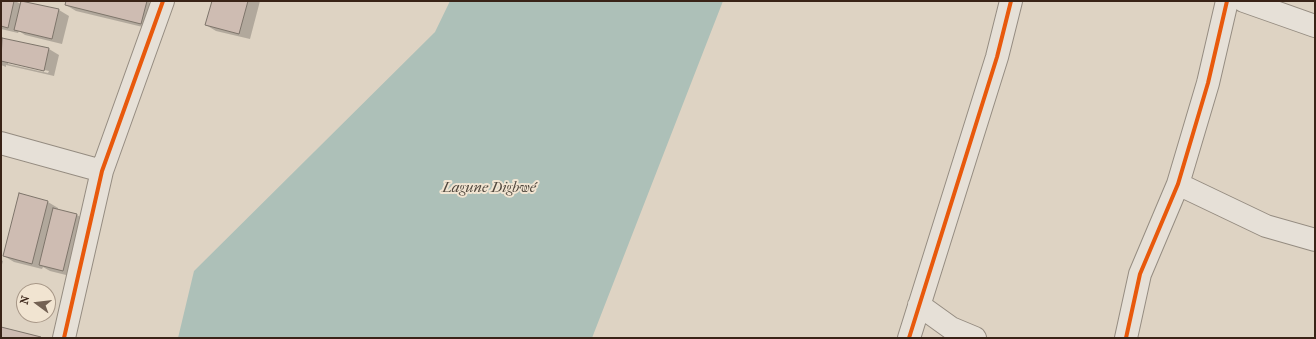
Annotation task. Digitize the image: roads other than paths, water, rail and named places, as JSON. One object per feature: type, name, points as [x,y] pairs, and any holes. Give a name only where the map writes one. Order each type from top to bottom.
[{"type":"street","points":[[64,338],[102,171],[163,1]]},
{"type":"street","points":[[909,338],[997,57],[1011,1]]},
{"type":"street","points":[[1126,338],[1140,274],[1178,184],[1208,83],[1227,1]]},
{"type":"street","points":[[1244,1],[1315,26]]},
{"type":"street","points":[[1,143],[102,171]]},
{"type":"street","points":[[1178,184],[1266,226],[1315,240]]},
{"type":"street","points":[[919,305],[951,328],[975,338]]},
{"type":"water","name":"Lagune Digbwé","points":[[450,1],[723,1],[592,338],[178,338],[194,271],[435,32]]}]
